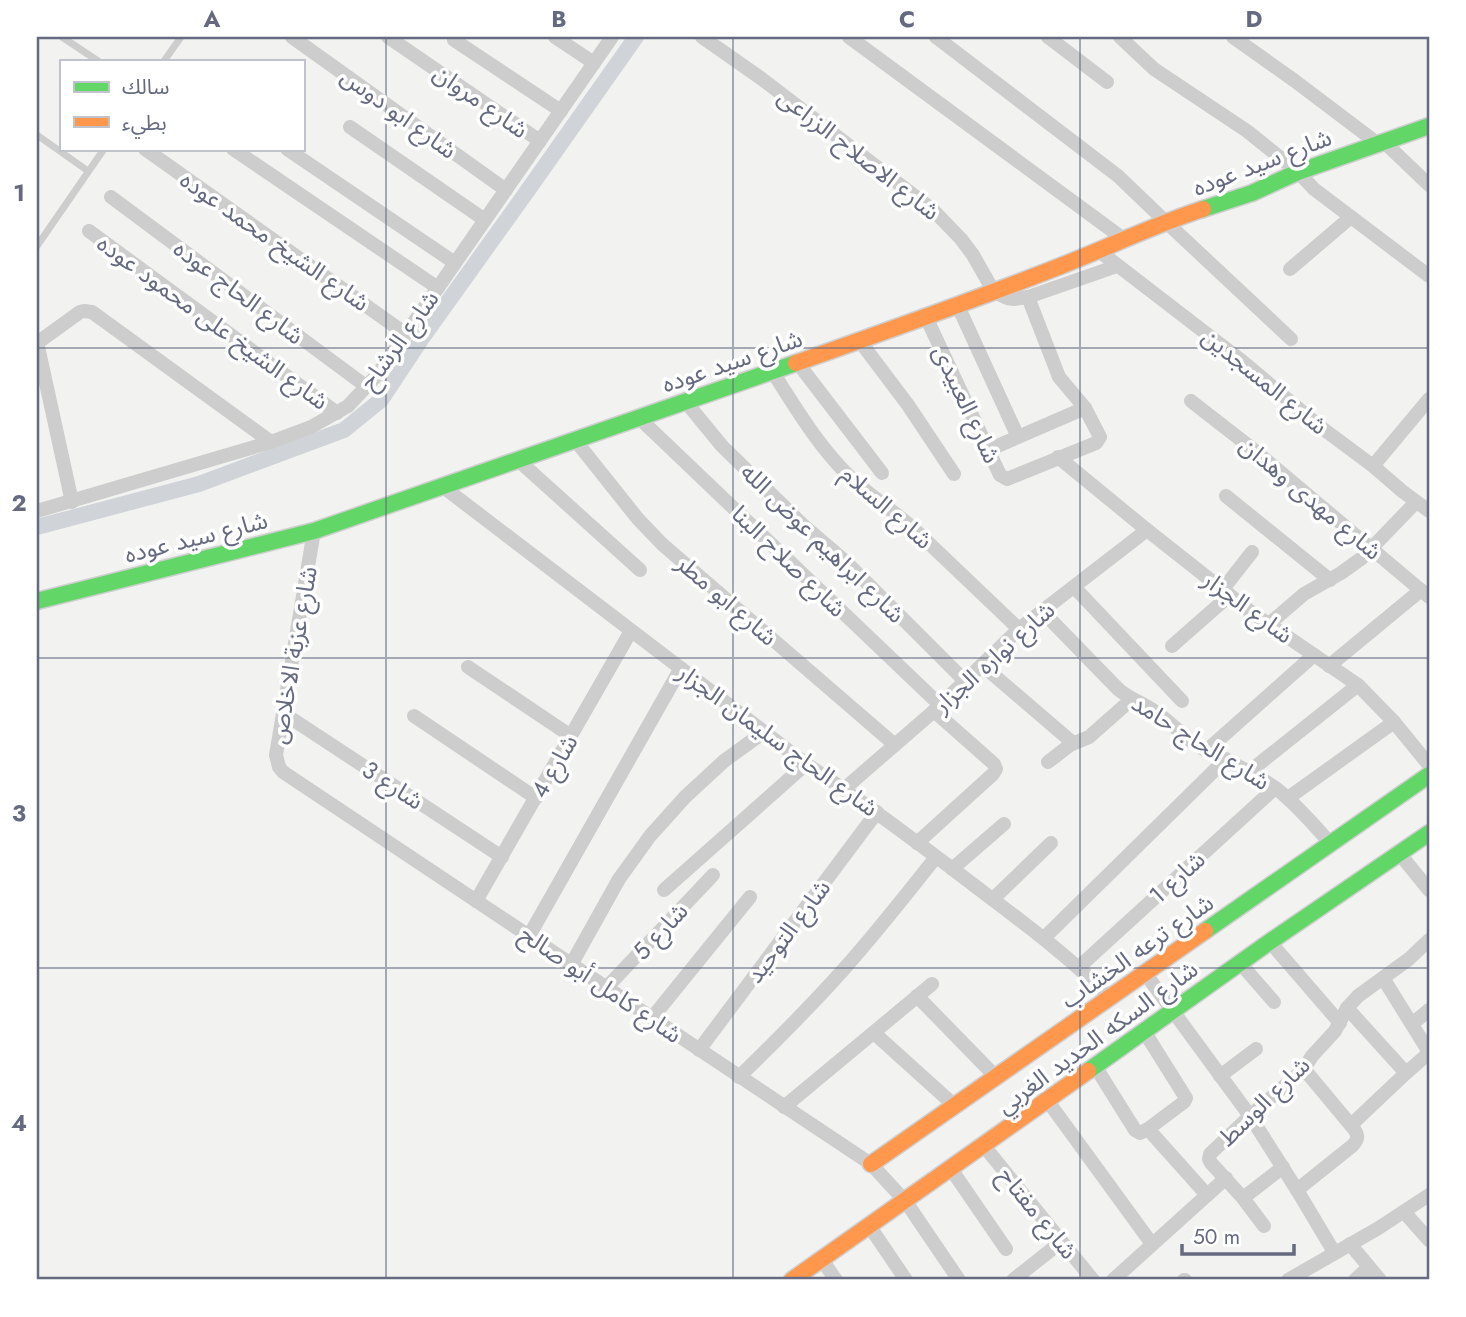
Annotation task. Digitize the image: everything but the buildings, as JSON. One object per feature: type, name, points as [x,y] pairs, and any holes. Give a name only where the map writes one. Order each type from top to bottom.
[{"type":"street","name":"شارع ابو دوس","points":[[292,37],[506,190]]},
{"type":"street","name":"شارع مروان","points":[[388,37],[540,141]]},
{"type":"street","points":[[555,37],[594,63]]},
{"type":"street","name":"شارع الرشاح","points":[[37,511],[271,442],[311,427],[348,406],[367,387],[406,334],[612,37]]},
{"type":"street","name":"شارع الاصلاح الزراعى","points":[[702,37],[762,79],[948,224],[967,247],[994,292]]},
{"type":"street","points":[[849,37],[1125,240]]},
{"type":"street","points":[[936,37],[1118,176],[1291,339]]},
{"type":"street","points":[[1048,37],[1107,82]]},
{"type":"street","points":[[1120,37],[1154,69],[1242,127],[1298,172],[1314,189],[1429,276]]},
{"type":"street","points":[[1233,37],[1380,142],[1429,185]]},
{"type":"street","points":[[454,40],[561,111]]},
{"type":"street","name":"شارع سيد عوده","points":[[37,601],[314,531],[958,306],[1099,251],[1164,221],[1252,193],[1298,172],[1429,126]]},
{"type":"street","points":[[350,127],[485,220]]},
{"type":"street","name":"شارع الشيخ محمد عوده","points":[[146,150],[406,334]]},
{"type":"street","points":[[234,150],[438,288]]},
{"type":"street","points":[[288,150],[455,263]]},
{"type":"street","name":"شارع الحاج عوده","points":[[111,197],[367,387]]},
{"type":"street","points":[[1290,269],[1351,217]]},
{"type":"street","name":"شارع الشيخ على محمود عوده","points":[[89,231],[337,413]]},
{"type":"street","name":"شارع المسجدين","points":[[1099,251],[1429,511]]},
{"type":"street","points":[[994,292],[1007,298],[1027,298],[1118,265]]},
{"type":"street","name":"شارع العبيدى","points":[[926,317],[1000,475],[1005,479],[1100,440],[1100,435],[1085,408],[1059,377],[1027,298]]},
{"type":"street","points":[[958,306],[1018,437]]},
{"type":"street","points":[[72,502],[37,342],[80,312],[92,312],[271,442]]},
{"type":"street","points":[[859,341],[908,405],[954,474]]},
{"type":"street","points":[[797,362],[882,473]]},
{"type":"street","name":"شارع السلام","points":[[772,371],[823,447],[851,479],[914,529],[1019,629]]},
{"type":"street","points":[[1373,466],[1429,399]]},
{"type":"street","name":"شارع ابراهيم عوض الله","points":[[685,401],[722,446],[803,525],[845,561],[965,681]]},
{"type":"street","name":"شارع مهدى وهدان","points":[[1191,401],[1254,450],[1425,594]]},
{"type":"street","points":[[988,450],[1085,408]]},
{"type":"street","name":"شارع صلاح البنا","points":[[639,417],[994,764],[996,769],[993,774],[917,843]]},
{"type":"street","name":"شارع ابو مطر","points":[[575,440],[638,519],[662,544],[895,745]]},
{"type":"street","name":"شارع الجزار","points":[[1058,457],[1226,592],[1358,685],[1394,722],[1429,765]]},
{"type":"street","points":[[518,460],[640,570]]},
{"type":"street","name":"شارع الحاج سليمان الجزار","points":[[442,486],[806,764],[877,812],[1044,938],[1110,998]]},
{"type":"street","points":[[1226,496],[1330,580]]},
{"type":"street","points":[[1269,624],[1304,594],[1352,566],[1372,549],[1416,502]]},
{"type":"street","name":"شارع نواره الجزار","points":[[844,789],[937,708],[1019,629],[1147,530]]},
{"type":"street","name":"شارع عزبة الاخلاص","points":[[288,776],[279,767],[276,755],[314,531]]},
{"type":"street","points":[[1172,646],[1226,592],[1252,552]]},
{"type":"street","points":[[1074,587],[1182,701]]},
{"type":"street","points":[[1329,666],[1425,594]]},
{"type":"street","name":"شارع الحاج حامد","points":[[1042,611],[1113,684],[1132,699],[1158,713],[1206,751],[1250,771],[1275,788],[1288,798],[1331,844]]},
{"type":"street","name":"شارع 4","points":[[476,901],[631,631]]},
{"type":"street","points":[[1206,751],[1314,655]]},
{"type":"street","points":[[982,665],[1073,743]]},
{"type":"street","points":[[468,667],[571,736]]},
{"type":"street","points":[[529,936],[681,668]]},
{"type":"street","points":[[1250,771],[1358,685]]},
{"type":"street","points":[[1048,762],[1073,743],[1089,737],[1132,699]]},
{"type":"street","name":"شارع 3","points":[[284,713],[502,857]]},
{"type":"street","points":[[414,716],[536,798]]},
{"type":"street","points":[[1288,798],[1394,722]]},
{"type":"street","points":[[571,965],[619,879],[650,836],[724,761],[764,732]]},
{"type":"street","points":[[1044,938],[1226,759]]},
{"type":"street","points":[[664,890],[806,764]]},
{"type":"street","name":"شارع ترعه الخشاب","points":[[871,1164],[1429,775]]},
{"type":"street","name":"شارع كامل أبو صالح","points":[[288,776],[871,1164],[906,1202],[959,1280]]},
{"type":"street","name":"شارع 1","points":[[1079,967],[1275,788]]},
{"type":"street","name":"شارع التوحيد","points":[[699,1050],[877,812]]},
{"type":"street","points":[[952,869],[1004,824]]},
{"type":"street","name":"شارع السكه الحديد الغربي","points":[[792,1280],[906,1202],[1240,962],[1429,833]]},
{"type":"street","points":[[993,900],[1051,843]]},
{"type":"street","points":[[1399,853],[1429,890]]},
{"type":"street","points":[[740,1077],[843,970],[936,857]]},
{"type":"street","name":"شارع 5","points":[[606,988],[713,875]]},
{"type":"street","points":[[652,1018],[750,897]]},
{"type":"street","points":[[1270,942],[1340,1023]]},
{"type":"street","name":"شارع الوسط","points":[[1264,1226],[1211,1163],[1210,1154],[1304,1069],[1335,1031],[1347,1008],[1358,996],[1427,948]]},
{"type":"street","points":[[1240,962],[1274,1002]]},
{"type":"street","points":[[1145,973],[1250,1116],[1334,1252]]},
{"type":"street","points":[[1351,1125],[1429,1052],[1383,978]]},
{"type":"street","points":[[784,1107],[932,985]]},
{"type":"street","points":[[917,996],[996,1077]]},
{"type":"street","points":[[1347,1008],[1406,1073]]},
{"type":"street","points":[[1412,1024],[1429,1010]]},
{"type":"street","points":[[1095,1066],[1135,1130],[1140,1133],[1148,1129],[1186,1098],[1144,1031]]},
{"type":"street","points":[[874,1032],[955,1106]]},
{"type":"street","points":[[1220,1076],[1256,1049]]},
{"type":"street","points":[[1297,1189],[1356,1142],[1357,1133],[1304,1069]]},
{"type":"street","points":[[1047,1100],[1152,1244]]},
{"type":"street","points":[[1148,1129],[1207,1195]]},
{"type":"street","name":"شارع مفتاح","points":[[984,1146],[1093,1280]]},
{"type":"street","points":[[1243,1198],[1283,1167]]},
{"type":"street","points":[[951,1169],[1006,1250]]},
{"type":"street","name":"شارع الوسط","points":[[1123,1277],[1152,1244],[1226,1178]]},
{"type":"street","points":[[1288,1280],[1429,1195]]},
{"type":"street","points":[[1404,1212],[1429,1240]]},
{"type":"street","points":[[870,1227],[906,1280]]},
{"type":"street","points":[[1013,1280],[1061,1242]]},
{"type":"street","points":[[1350,1244],[1380,1280]]},
{"type":"street","points":[[822,1260],[836,1280]]},
{"type":"street","points":[[1355,1280],[1369,1267]]},
{"type":"lane","points":[[62,37],[96,60]]},
{"type":"lane","points":[[165,60],[181,37]]},
{"type":"lane","points":[[37,135],[88,171]]},
{"type":"lane","points":[[37,246],[103,150]]},
{"type":"waterway","points":[[37,527],[199,484],[344,430],[381,400],[636,37]]},
{"type":"traffic: fast","points":[[1203,209],[1429,126]]},
{"type":"traffic: fast","points":[[37,601],[314,531],[796,363]]},
{"type":"traffic: fast","points":[[1205,931],[1429,775]]},
{"type":"traffic: fast","points":[[1088,1071],[1429,833]]},
{"type":"traffic: slow","points":[[796,363],[993,292],[1203,209]]},
{"type":"traffic: slow","points":[[871,1164],[1205,931]]},
{"type":"traffic: slow","points":[[792,1280],[1088,1071]]}]
